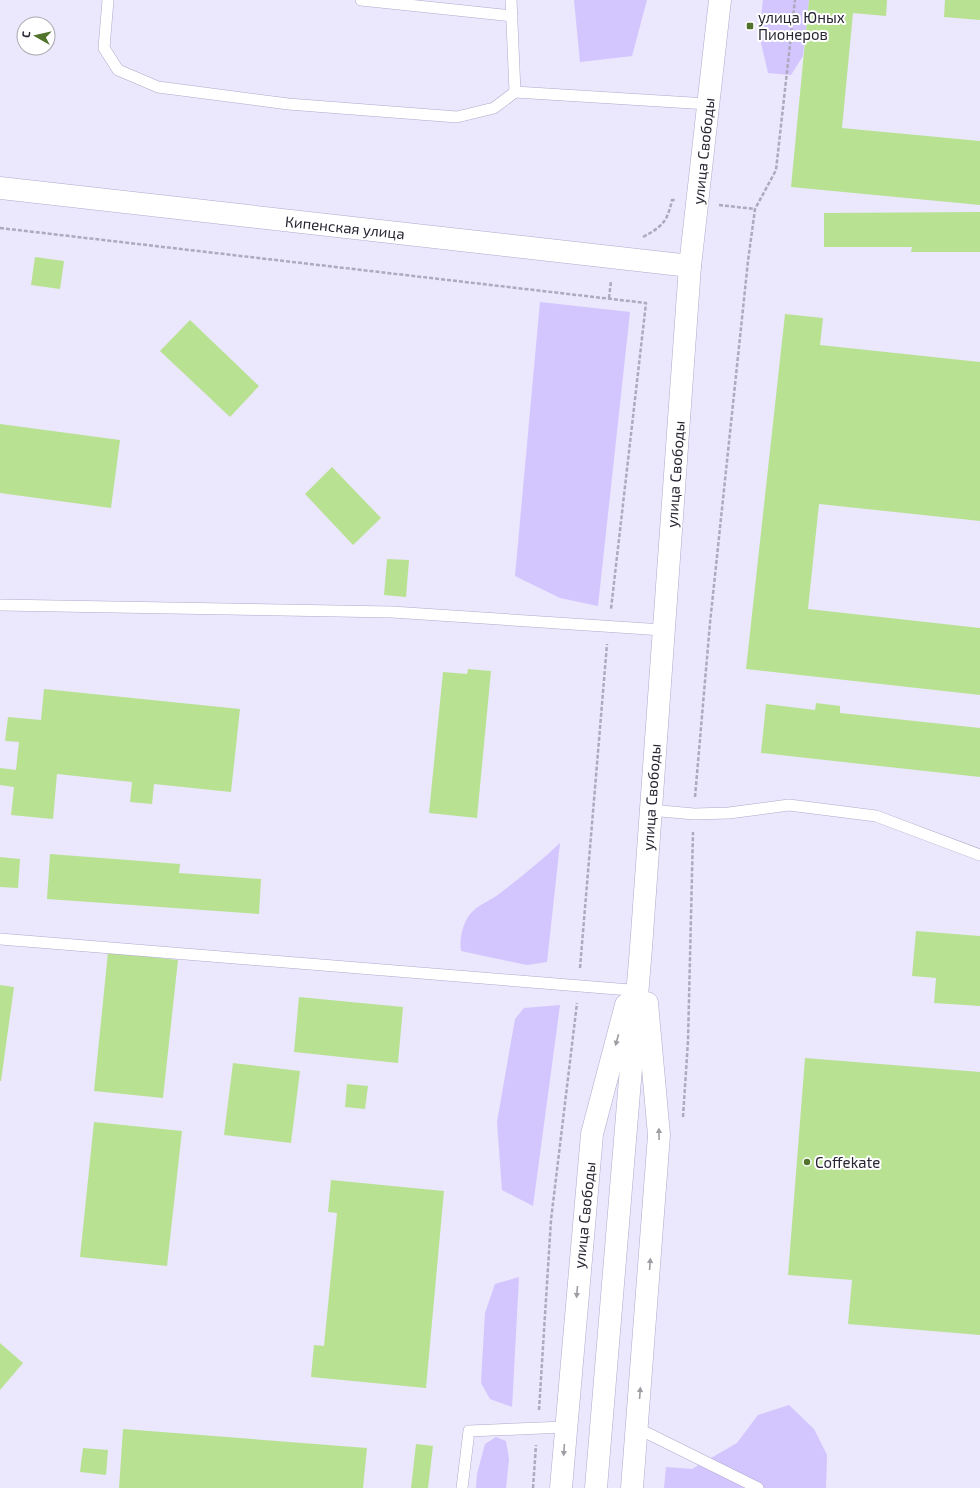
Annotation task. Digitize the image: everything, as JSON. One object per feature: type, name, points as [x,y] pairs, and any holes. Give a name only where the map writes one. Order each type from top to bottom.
[{"type":"main road","name":"улица Свободы","points":[[596,1488],[641,948],[690,266],[720,0]]},
{"type":"main road","name":"Кипенская улица","points":[[0,188],[690,266]]},
{"type":"main road","name":"улица Свободы","points":[[561,1488],[565,1427],[592,1134],[641,948]]},
{"type":"main road","name":"улица Свободы","points":[[632,1488],[659,1135],[641,948]]},
{"type":"lane","points":[[108,0],[104,48],[118,70],[158,87],[288,104],[457,117],[494,108],[516,92],[708,104]]},
{"type":"lane","points":[[361,0],[512,16]]},
{"type":"lane","points":[[511,0],[516,92]]},
{"type":"lane","points":[[0,605],[392,612],[663,630]]},
{"type":"lane","points":[[650,810],[694,814],[729,813],[789,805],[876,816],[980,855]]},
{"type":"lane","points":[[0,939],[630,990]]},
{"type":"lane","points":[[462,1488],[469,1431],[565,1427]]},
{"type":"lane","points":[[637,1428],[754,1487]]},
{"type":"path","points":[[688,1041],[694,814],[710,623],[748,261],[755,209],[776,170],[795,0]]},
{"type":"path","points":[[636,241],[657,230],[668,217],[672,200]]},
{"type":"path","points":[[0,228],[646,303],[609,626],[579,986],[551,1220],[533,1488]]},
{"type":"path","points":[[609,298],[611,278]]},
{"type":"shaded area","points":[[574,0],[647,0],[632,56],[580,62]]},
{"type":"shaded area","points":[[763,0],[809,0],[803,56],[791,75],[768,73],[759,34]]},
{"type":"shaded area","points":[[540,302],[630,312],[598,606],[560,598],[515,576]]},
{"type":"shaded area","points":[[560,843],[547,962],[527,965],[461,951],[462,930],[464,924],[473,911],[507,888]]},
{"type":"shaded area","points":[[560,1005],[533,1206],[502,1190],[497,1122],[515,1019],[524,1008]]},
{"type":"shaded area","points":[[519,1277],[512,1407],[490,1399],[481,1383],[485,1313],[495,1284]]},
{"type":"shaded area","points":[[789,1405],[814,1429],[827,1455],[826,1488],[664,1488],[666,1467],[692,1469],[737,1443],[758,1415]]},
{"type":"shaded area","points":[[496,1437],[506,1441],[509,1459],[506,1488],[476,1488],[477,1474],[485,1444]]},
{"type":"building","points":[[809,0],[887,0],[886,16],[853,13],[842,128],[980,141],[980,205],[791,187]]},
{"type":"building","points":[[945,0],[980,0],[980,20],[944,17]]},
{"type":"building","points":[[980,212],[980,252],[911,252],[912,247],[824,247],[824,213]]},
{"type":"building","points":[[35,257],[64,261],[60,289],[31,285]]},
{"type":"building","points":[[785,314],[823,318],[820,345],[980,362],[980,521],[819,504],[808,609],[980,628],[980,695],[746,669]]},
{"type":"building","points":[[190,320],[259,386],[230,417],[160,351]]},
{"type":"building","points":[[0,424],[120,440],[111,508],[0,493]]},
{"type":"building","points":[[332,467],[381,518],[353,545],[305,494]]},
{"type":"building","points":[[387,559],[409,560],[406,597],[384,595]]},
{"type":"building","points":[[468,669],[491,671],[477,818],[429,813],[443,672],[467,674]]},
{"type":"building","points":[[44,689],[240,709],[231,792],[154,784],[152,804],[130,802],[132,782],[57,774],[53,819],[11,815],[14,787],[0,785],[0,768],[16,770],[19,742],[5,741],[8,717],[41,720]]},
{"type":"building","points":[[816,703],[840,706],[840,713],[980,728],[980,777],[761,753],[766,704],[815,710]]},
{"type":"building","points":[[50,854],[180,864],[179,873],[261,879],[259,914],[47,899]]},
{"type":"building","points":[[0,857],[20,859],[18,888],[0,887]]},
{"type":"building","points":[[916,931],[980,936],[980,1006],[934,1003],[936,978],[912,976]]},
{"type":"building","points":[[108,952],[178,960],[163,1098],[94,1091]]},
{"type":"building","points":[[0,985],[14,987],[1,1081],[0,1081]]},
{"type":"building","points":[[299,997],[403,1007],[398,1063],[294,1052]]},
{"type":"building","points":[[805,1058],[980,1072],[980,1335],[848,1324],[852,1280],[788,1275]]},
{"type":"building","points":[[233,1063],[300,1071],[291,1143],[224,1135]]},
{"type":"building","points":[[347,1084],[368,1086],[365,1109],[345,1107]]},
{"type":"building","points":[[94,1122],[182,1131],[167,1266],[80,1257]]},
{"type":"building","points":[[331,1180],[444,1191],[426,1388],[311,1377],[314,1345],[324,1346],[337,1213],[328,1212]]},
{"type":"building","points":[[0,1343],[23,1363],[0,1390]]},
{"type":"building","points":[[123,1429],[367,1448],[363,1488],[119,1488]]},
{"type":"building","points":[[416,1444],[433,1446],[428,1488],[411,1488]]},
{"type":"building","points":[[83,1448],[108,1450],[106,1475],[80,1472]]},
{"type":"place","name":"улица Юных Пионеров","points":[[750,26]]},
{"type":"place","name":"Coffekate","points":[[807,1162]]}]
